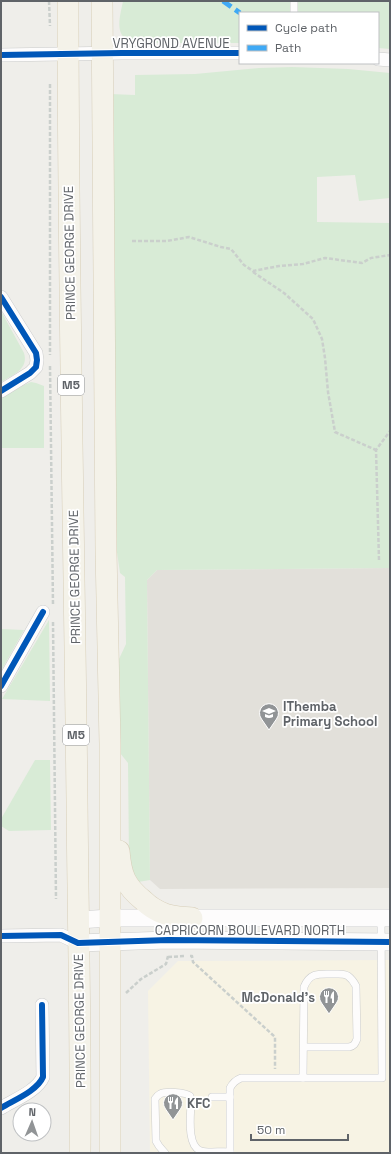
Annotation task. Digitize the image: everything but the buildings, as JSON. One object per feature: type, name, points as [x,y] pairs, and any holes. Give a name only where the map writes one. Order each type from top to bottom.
[{"type":"main road","name":"PRINCE GEORGE DRIVE","points":[[68,1],[69,219],[78,920],[70,939],[80,1100],[80,1153]]},
{"type":"main road","points":[[102,1],[106,550],[110,744],[110,1153]]},
{"type":"main road","points":[[73,551],[106,550]]},
{"type":"main road","points":[[110,744],[119,856],[124,878],[133,893],[150,907],[166,914],[192,918]]},
{"type":"street","name":"VRYGROND AVENUE","points":[[1,55],[239,54]]},
{"type":"street","points":[[379,59],[390,60]]},
{"type":"street","points":[[1,297],[36,353],[37,360],[36,368],[1,390]]},
{"type":"street","points":[[1,686],[50,612]]},
{"type":"street","name":"CAPRICORN BOULEVARD NORTH","points":[[78,920],[110,918],[385,918]]},
{"type":"street","points":[[1,936],[70,939]]},
{"type":"street","name":"CAPRICORN BOULEVARD NORTH","points":[[70,939],[110,942],[176,940],[386,942]]},
{"type":"street","points":[[1,1108],[31,1090],[42,1080],[42,1005]]},
{"type":"lane","points":[[294,1],[294,12]]},
{"type":"lane","points":[[165,1153],[156,1141],[156,1099],[161,1093],[184,1093],[190,1096],[191,1138],[197,1149],[202,1151],[230,1152],[230,1088],[237,1079],[382,1078],[386,942],[385,918]]},
{"type":"lane","points":[[303,1078],[304,987],[306,982],[313,976],[319,974],[344,974],[349,976],[354,981],[356,986],[356,1043],[349,1047],[304,1046]]},
{"type":"lane","points":[[212,1097],[230,1097]]},
{"type":"path","points":[[49,1],[50,26]]},
{"type":"path","points":[[50,84],[50,355]]},
{"type":"path","points":[[132,241],[168,241],[189,237],[231,249],[244,265],[284,293],[312,319],[322,339],[328,392],[335,432],[376,450]]},
{"type":"path","points":[[252,271],[279,266],[303,264],[325,258],[362,264],[371,258],[390,254]]},
{"type":"path","points":[[50,363],[50,612],[56,899]]},
{"type":"path","points":[[379,560],[376,450],[390,432]]},
{"type":"path","points":[[124,996],[141,979],[166,964],[168,952]]},
{"type":"path","points":[[168,957],[192,956],[193,962],[275,1037],[275,1078]]},
{"type":"shaded area","name":"IThemba Primary School","points":[[390,568],[390,888],[160,889],[150,880],[147,580],[157,570]]},
{"type":"shaded area","points":[[390,960],[390,1153],[150,1153],[148,991],[178,961]]},
{"type":"green space","points":[[123,1],[390,1],[390,49],[379,48],[379,12],[239,12],[239,43],[136,43],[123,37],[119,27]]},
{"type":"green space","points":[[292,67],[348,69],[390,73],[390,198],[359,201],[355,175],[317,177],[317,222],[390,223],[390,568],[157,570],[147,580],[150,880],[138,882],[132,872],[129,860],[128,763],[120,753],[115,694],[119,659],[126,644],[125,577],[120,573],[113,525],[110,94],[135,95],[135,75],[195,74],[259,68]]},
{"type":"green space","points":[[1,311],[24,353],[25,359],[19,371],[1,382]]},
{"type":"green space","points":[[31,382],[44,386],[44,448],[1,448],[1,398]]},
{"type":"green space","points":[[49,620],[50,701],[2,699]]},
{"type":"green space","points":[[1,629],[24,630],[1,671]]},
{"type":"green space","points":[[35,760],[50,760],[51,830],[9,831],[1,826],[1,819]]},
{"type":"marked path","points":[[223,1],[239,12]]},
{"type":"cycle path","points":[[1,55],[239,53]]},
{"type":"cycle path","points":[[1,297],[36,353],[37,360],[36,367],[30,373],[1,391]]},
{"type":"cycle path","points":[[1,686],[43,612]]},
{"type":"cycle path","points":[[1,936],[61,935],[78,943],[168,940],[390,942]]},
{"type":"cycle path","points":[[1,1108],[31,1091],[43,1077],[42,1005]]},
{"type":"place","name":"IThemba Primary School","points":[[269,730]]},
{"type":"place","name":"McDonald's","points":[[329,1014]]},
{"type":"place","name":"KFC","points":[[173,1120]]}]
